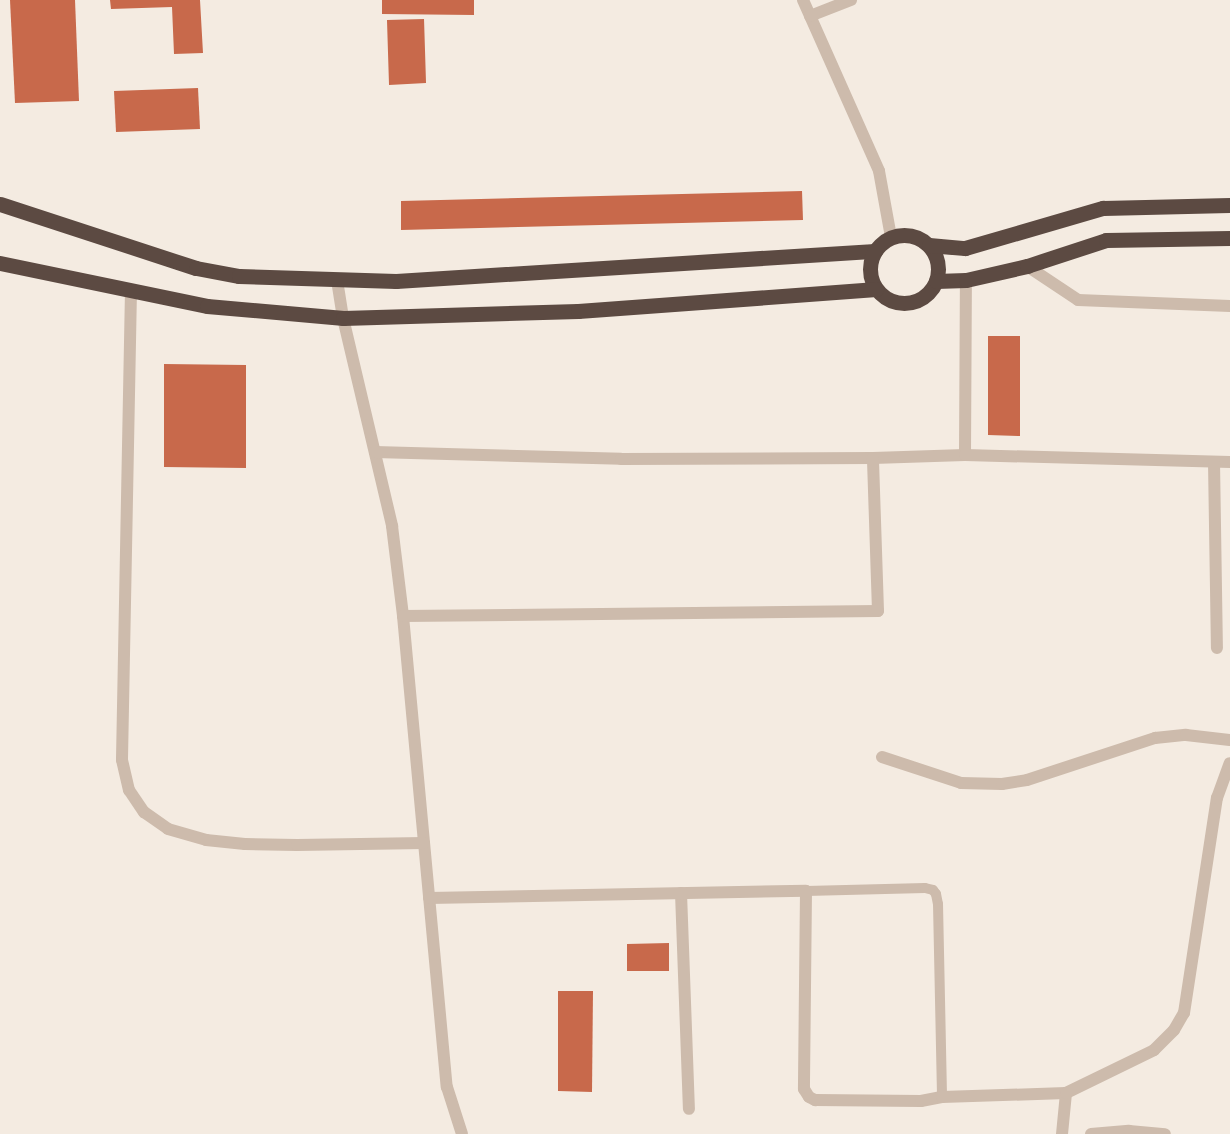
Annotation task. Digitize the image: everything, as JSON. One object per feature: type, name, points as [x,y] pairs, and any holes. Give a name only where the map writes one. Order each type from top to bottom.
[{"type":"highway","points":[[0,204],[196,268],[239,276],[396,281],[875,251]]},
{"type":"highway","points":[[929,244],[938,262],[936,281],[926,296],[909,303],[890,300],[876,289],[870,272],[875,251],[891,237],[911,235],[929,244],[965,248],[1103,208],[1230,204]]},
{"type":"highway","points":[[936,281],[966,280],[1027,266],[1106,240],[1230,238]]},
{"type":"highway","points":[[0,263],[207,306],[343,318],[578,311],[876,289]]},
{"type":"street","points":[[803,0],[879,171],[891,237]]},
{"type":"street","points":[[810,16],[851,0]]},
{"type":"street","points":[[1027,266],[1078,300],[1230,306]]},
{"type":"street","points":[[337,280],[343,318],[392,526],[403,616],[447,1087],[462,1134]]},
{"type":"street","points":[[965,455],[966,280]]},
{"type":"street","points":[[131,290],[122,760],[129,790],[144,812],[168,829],[206,840],[246,844],[297,845],[424,843]]},
{"type":"street","points":[[375,452],[622,459],[873,458],[965,455],[1230,462]]},
{"type":"street","points":[[403,616],[878,611],[873,458]]},
{"type":"street","points":[[1214,462],[1218,648]]},
{"type":"street","points":[[882,758],[961,783],[1002,784],[1027,780],[1155,738],[1186,735],[1230,740]]},
{"type":"street","points":[[429,898],[806,891],[804,1089],[809,1097],[815,1100],[921,1101],[942,1096],[1066,1093],[1154,1050],[1174,1030],[1184,1013],[1217,798],[1230,763]]},
{"type":"street","points":[[681,893],[689,1109]]},
{"type":"street","points":[[1062,1134],[1066,1093]]},
{"type":"street","points":[[1091,1134],[1129,1131],[1165,1134]]},
{"type":"lane","points":[[806,891],[925,888],[933,890],[936,894],[938,904],[942,1096]]},
{"type":"building","points":[[10,0],[75,0],[79,101],[15,103]]},
{"type":"building","points":[[110,0],[200,0],[203,53],[174,54],[172,7],[111,9]]},
{"type":"building","points":[[382,0],[474,0],[474,15],[382,14]]},
{"type":"building","points":[[424,19],[426,83],[389,85],[387,20]]},
{"type":"building","points":[[198,88],[200,129],[116,132],[114,91]]},
{"type":"building","points":[[802,191],[803,220],[401,230],[401,201]]},
{"type":"building","points":[[988,336],[1020,336],[1020,436],[988,435]]},
{"type":"building","points":[[164,364],[246,365],[246,468],[164,467]]},
{"type":"building","points":[[669,943],[669,971],[627,971],[627,944]]},
{"type":"building","points":[[558,991],[593,991],[592,1092],[558,1091]]}]
